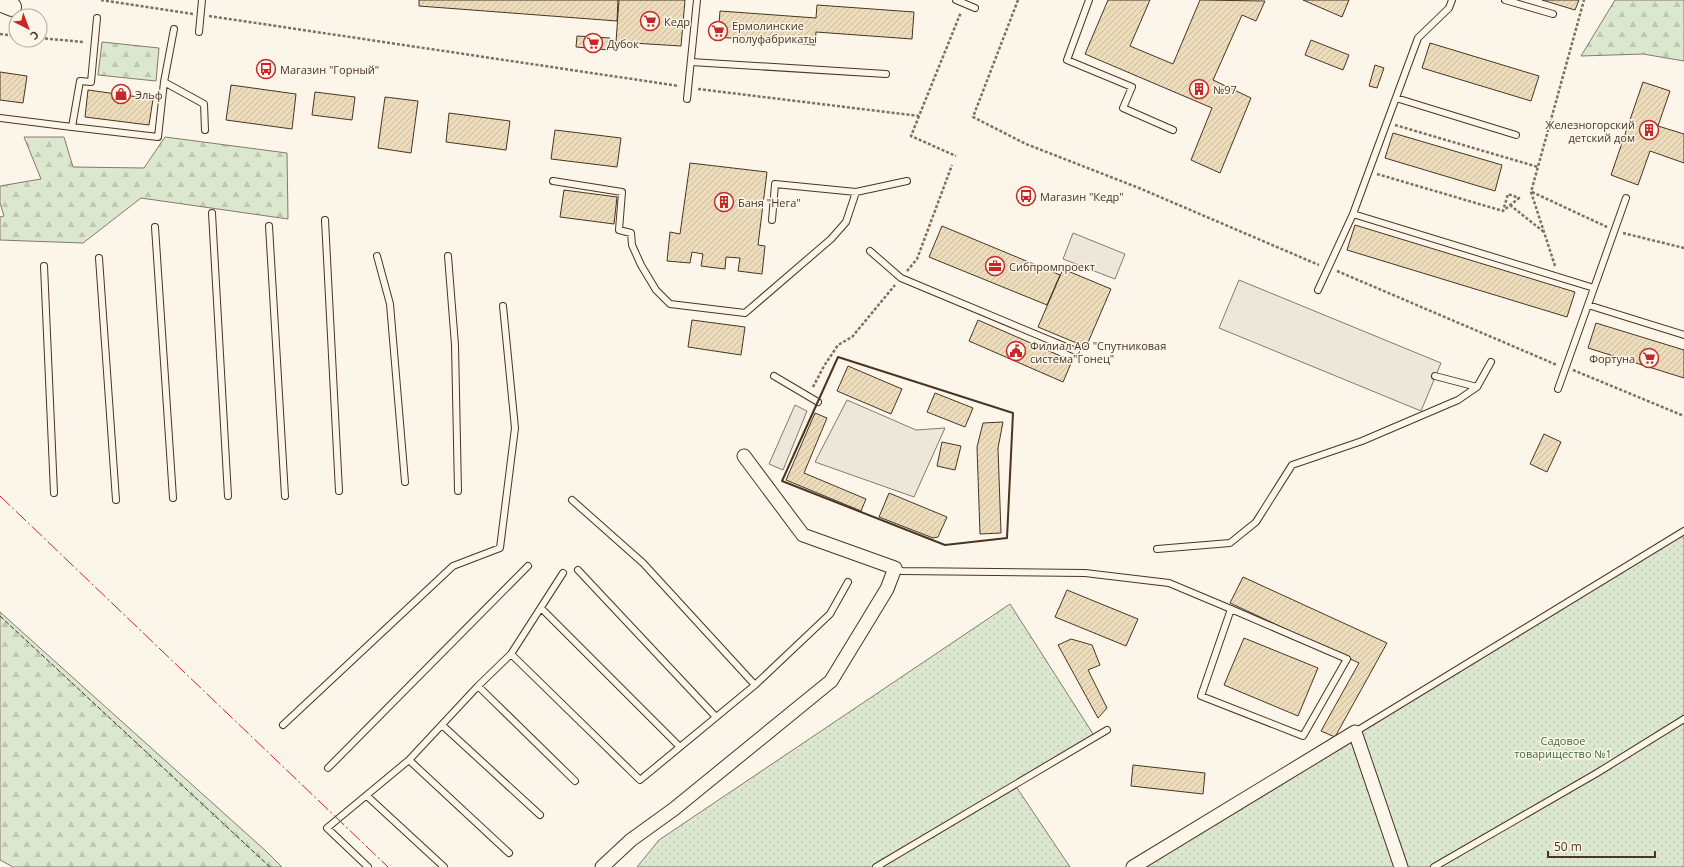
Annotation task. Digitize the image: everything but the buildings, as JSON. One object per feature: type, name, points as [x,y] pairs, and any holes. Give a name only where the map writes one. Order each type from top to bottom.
[{"type":"street","points":[[602,867],[631,840],[679,804],[831,681],[887,589],[895,568],[803,535],[744,456]]},
{"type":"street","points":[[1133,867],[1355,732],[1401,867]]},
{"type":"lane","points":[[199,32],[202,0]]},
{"type":"lane","points":[[687,99],[697,0]]},
{"type":"lane","points":[[956,0],[975,8]]},
{"type":"lane","points":[[1089,0],[1067,60],[1132,86],[1123,108],[1173,130]]},
{"type":"lane","points":[[1318,290],[1353,214],[1418,38],[1449,8],[1452,0]]},
{"type":"lane","points":[[1505,0],[1553,14]]},
{"type":"lane","points":[[72,127],[80,81],[91,82],[97,18]]},
{"type":"lane","points":[[0,118],[158,136],[164,82],[174,29]]},
{"type":"lane","points":[[691,62],[886,74]]},
{"type":"lane","points":[[164,82],[204,104],[206,130]]},
{"type":"lane","points":[[1396,98],[1516,135]]},
{"type":"lane","points":[[554,181],[622,192],[619,230],[631,232],[632,246],[641,264],[656,290],[670,304],[745,314],[831,239],[846,222],[856,192]]},
{"type":"lane","points":[[772,220],[775,184],[856,192],[907,182]]},
{"type":"lane","points":[[1558,389],[1626,198]]},
{"type":"lane","points":[[212,213],[228,496]]},
{"type":"lane","points":[[1353,214],[1594,288]]},
{"type":"lane","points":[[325,220],[339,492]]},
{"type":"lane","points":[[269,226],[285,496]]},
{"type":"lane","points":[[155,227],[173,498]]},
{"type":"lane","points":[[870,251],[901,278],[1076,351]]},
{"type":"lane","points":[[377,256],[390,304],[405,482]]},
{"type":"lane","points":[[448,256],[455,345],[458,491]]},
{"type":"lane","points":[[99,258],[116,500]]},
{"type":"lane","points":[[44,266],[54,493]]},
{"type":"lane","points":[[1588,305],[1684,335]]},
{"type":"lane","points":[[283,724],[453,566],[500,548],[516,428],[503,306]]},
{"type":"lane","points":[[1157,549],[1230,543],[1256,522],[1292,465],[1369,438],[1458,400],[1477,387],[1492,362]]},
{"type":"lane","points":[[774,376],[818,402]]},
{"type":"lane","points":[[1435,376],[1477,387]]},
{"type":"lane","points":[[572,500],[644,563],[755,685]]},
{"type":"lane","points":[[1355,732],[1684,532]]},
{"type":"lane","points":[[328,768],[528,566]]},
{"type":"lane","points":[[895,568],[902,571],[1085,572],[1169,583],[1231,609],[1347,659],[1303,736],[1201,696],[1231,609]]},
{"type":"lane","points":[[578,570],[716,717]]},
{"type":"lane","points":[[368,867],[327,828],[409,760],[478,686],[511,654],[563,573]]},
{"type":"lane","points":[[511,654],[640,780],[755,685],[830,614],[848,582]]},
{"type":"lane","points":[[540,608],[680,747]]},
{"type":"lane","points":[[478,686],[575,781]]},
{"type":"lane","points":[[1434,867],[1597,772],[1684,719]]},
{"type":"lane","points":[[442,725],[540,815]]},
{"type":"lane","points":[[876,867],[1107,730]]},
{"type":"lane","points":[[409,760],[509,853]]},
{"type":"lane","points":[[367,796],[444,867]]},
{"type":"path","points":[[101,0],[688,87],[919,116]]},
{"type":"path","points":[[973,117],[1018,0]]},
{"type":"path","points":[[1559,277],[1531,192],[1584,0]]},
{"type":"path","points":[[956,156],[911,136],[964,3]]},
{"type":"path","points":[[48,39],[82,42]]},
{"type":"path","points":[[1386,123],[1538,167]]},
{"type":"path","points":[[818,402],[810,394],[824,366],[838,345],[852,337],[917,259],[952,165]]},
{"type":"path","points":[[1368,171],[1503,211]]},
{"type":"path","points":[[1508,194],[1519,198],[1510,205],[1503,211],[1508,194]]},
{"type":"path","points":[[1510,205],[1544,232]]},
{"type":"green space","points":[[1615,0],[1684,0],[1684,61],[1643,54],[1581,56]]},
{"type":"green space","points":[[102,42],[159,48],[156,81],[98,75]]},
{"type":"green space","points":[[24,137],[64,137],[73,167],[144,168],[165,137],[287,153],[288,219],[141,198],[83,243],[0,240],[0,217],[4,216],[0,203],[0,186],[41,179]]},
{"type":"green space","name":"Садовое товарищество №1","points":[[1684,531],[1684,867],[1133,867]]},
{"type":"green space","points":[[1010,604],[1095,737],[1015,785],[1070,867],[637,867],[659,840]]},
{"type":"green space","points":[[0,612],[282,867],[13,867],[0,860]]},
{"type":"shaded area","points":[[1073,233],[1125,254],[1115,279],[1063,259]]},
{"type":"shaded area","points":[[1239,280],[1441,363],[1421,411],[1219,328]]},
{"type":"shaded area","points":[[847,400],[916,430],[945,428],[914,497],[815,462]]},
{"type":"shaded area","points":[[795,405],[807,411],[783,470],[769,464]]},
{"type":"fence","points":[[0,616],[270,867]]},
{"type":"wall","points":[[838,357],[1013,413],[1007,538],[945,545],[782,481],[838,357]]},
{"type":"power","points":[[0,496],[388,867]]},
{"type":"place","name":"Кедр","points":[[650,21]]},
{"type":"place","name":"Ермолинские полуфабрикаты","points":[[718,31]]},
{"type":"place","name":"Дубок","points":[[593,43]]},
{"type":"place","name":"Магазин \"Горный\"","points":[[266,69]]},
{"type":"place","name":"№97","points":[[1199,89]]},
{"type":"place","name":"Эльф","points":[[121,94]]},
{"type":"place","name":"Железногорский детский дом","points":[[1649,130]]},
{"type":"place","name":"Магазин \"Кедр\"","points":[[1026,196]]},
{"type":"place","name":"Баня \"Нега\"","points":[[724,202]]},
{"type":"place","name":"Сибпромпроект","points":[[995,266]]},
{"type":"place","name":"Филиал АО \"Спутниковая система\"Гонец\"","points":[[1016,351]]},
{"type":"place","name":"Фортуна","points":[[1649,358]]}]
